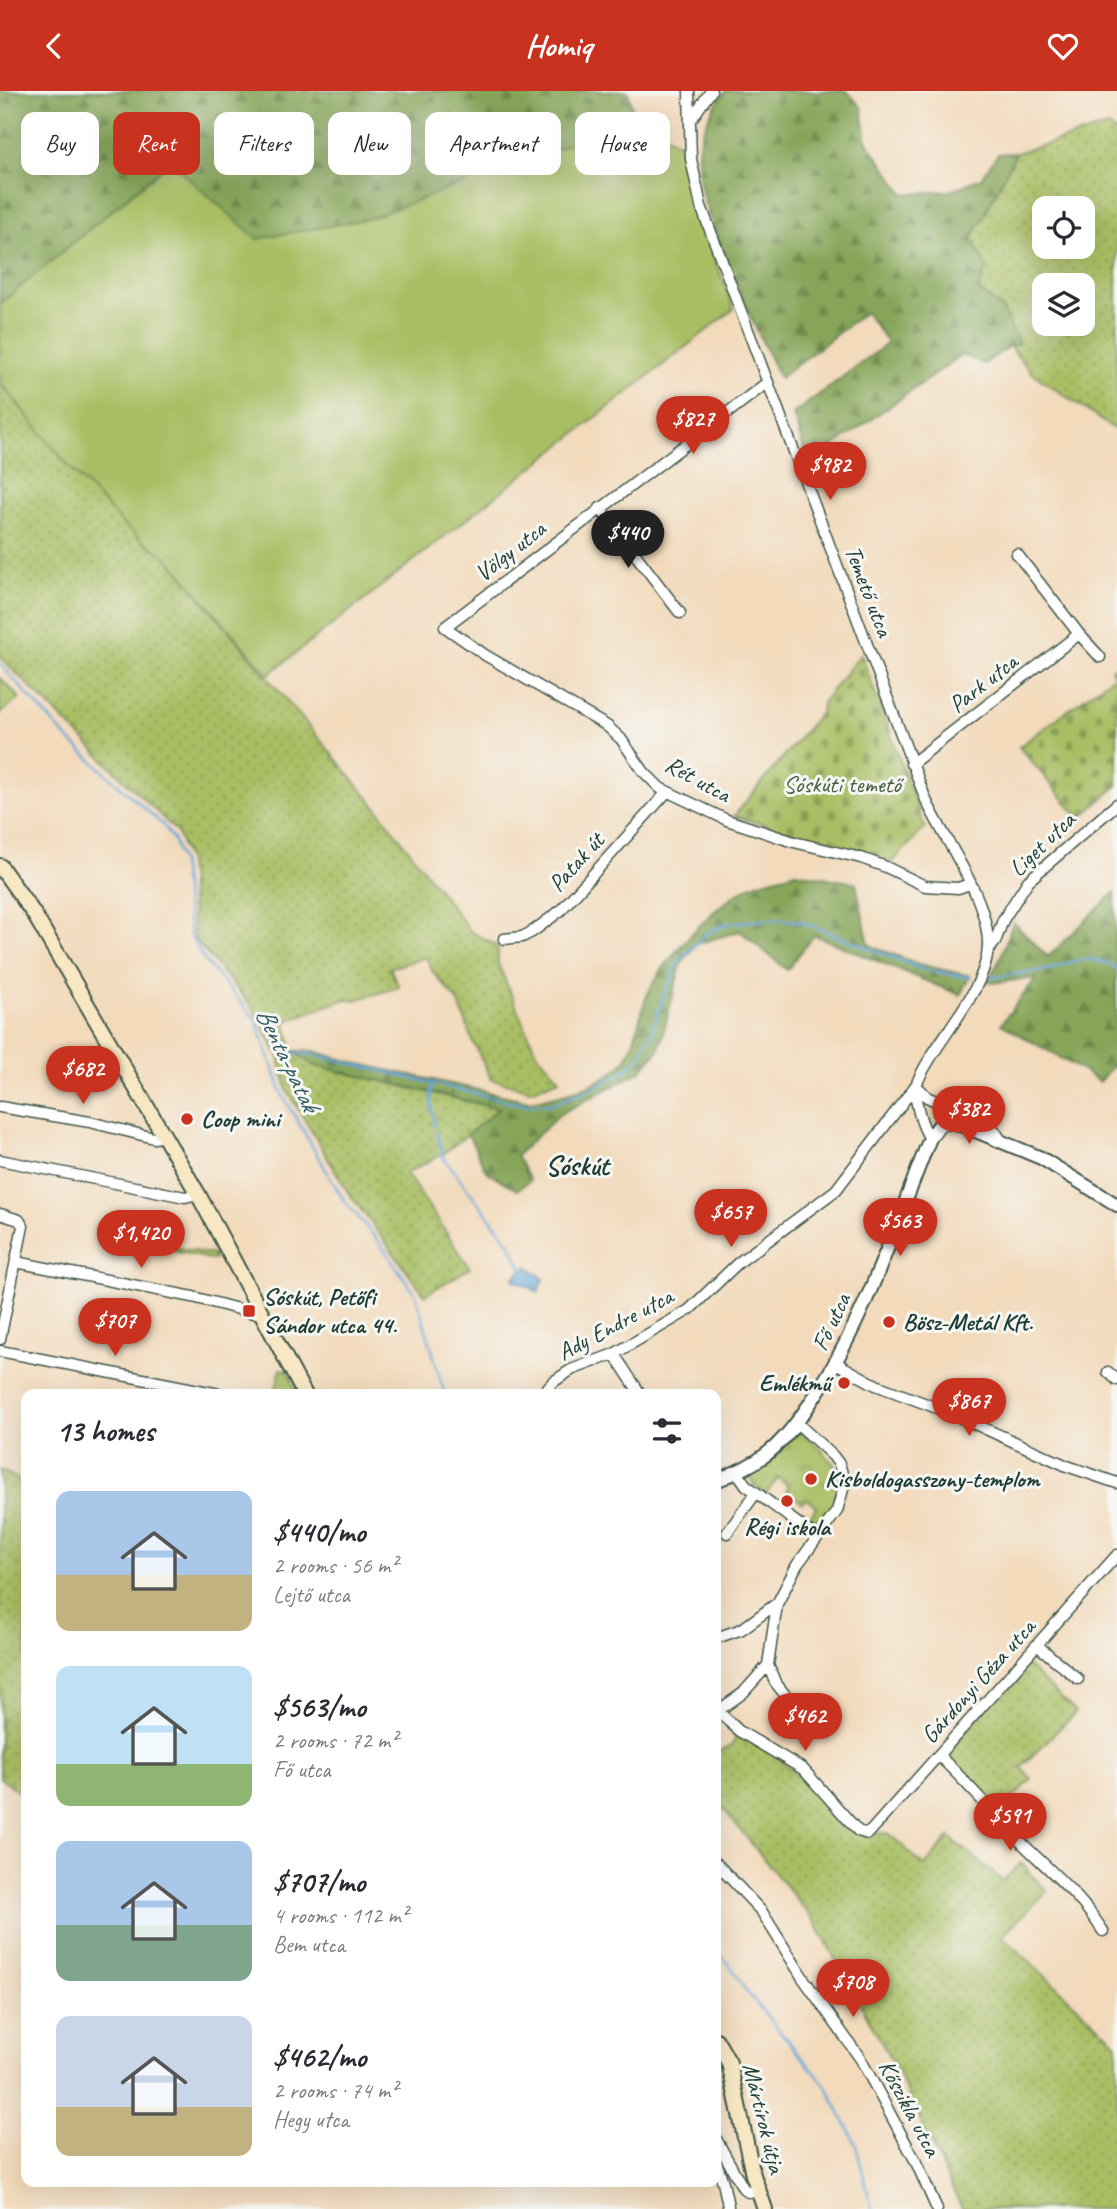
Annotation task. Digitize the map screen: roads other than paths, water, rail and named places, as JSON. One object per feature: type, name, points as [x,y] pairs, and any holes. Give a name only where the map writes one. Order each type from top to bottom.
[{"type":"main road","points":[[0,866],[34,913],[165,1136],[263,1312],[302,1389]]},
{"type":"main road","name":"Mártírok útja","points":[[721,2049],[729,2063],[758,2190],[765,2209]]},
{"type":"street","name":"Temető utca","points":[[689,91],[691,159],[697,193],[911,764],[941,833],[970,884],[985,920],[987,953]]},
{"type":"street","points":[[691,118],[711,91]]},
{"type":"street","name":"Völgy utca","points":[[444,627],[768,382]]},
{"type":"street","points":[[600,508],[680,613]]},
{"type":"street","points":[[1017,554],[1100,657]]},
{"type":"street","name":"Rét utca","points":[[444,627],[485,655],[607,726],[621,739],[652,782],[667,792],[727,820],[794,842],[861,858],[925,886],[958,888],[970,884]]},
{"type":"street","name":"Park utca","points":[[911,764],[1079,633]]},
{"type":"street","name":"Patak út","points":[[503,939],[522,937],[561,911],[667,792]]},
{"type":"street","name":"Liget utca","points":[[916,1085],[978,981],[987,953],[995,942],[1003,920],[1028,881],[1117,804]]},
{"type":"street","points":[[985,920],[1003,920]]},
{"type":"street","points":[[916,1085],[920,1115],[930,1138],[940,1124],[949,1121],[1041,1158],[1117,1205]]},
{"type":"street","points":[[916,1085],[927,1097],[992,1127],[1003,1143]]},
{"type":"street","name":"Ady Endre utca","points":[[547,1389],[571,1370],[614,1354],[689,1310],[738,1263],[836,1190],[916,1085]]},
{"type":"street","points":[[0,1107],[90,1122],[154,1138],[165,1136]]},
{"type":"street","points":[[898,1108],[920,1115]]},
{"type":"street","name":"Fő utca","points":[[721,1479],[767,1454],[797,1423],[836,1363],[881,1262],[930,1138]]},
{"type":"street","points":[[0,1160],[185,1197],[198,1194]]},
{"type":"street","points":[[0,1214],[22,1223],[0,1339]]},
{"type":"street","points":[[16,1262],[170,1292],[253,1313],[263,1312]]},
{"type":"street","points":[[0,1351],[193,1389]]},
{"type":"street","points":[[614,1354],[637,1389]]},
{"type":"street","points":[[836,1363],[876,1385],[953,1414],[1067,1466],[1117,1483]]},
{"type":"street","points":[[1108,1372],[1117,1380]]},
{"type":"street","points":[[790,1701],[775,1682],[768,1665],[777,1604],[783,1588],[816,1537],[837,1511],[845,1482],[833,1456],[797,1423]]},
{"type":"street","points":[[737,1472],[742,1481],[756,1493],[816,1537]]},
{"type":"street","points":[[727,1533],[756,1493]]},
{"type":"street","name":"Gárdonyi Géza utca","points":[[721,1714],[738,1731],[803,1769],[858,1831],[868,1834],[1117,1555]]},
{"type":"street","points":[[721,1636],[742,1629],[777,1604]]},
{"type":"street","points":[[762,1616],[773,1622]]},
{"type":"street","points":[[1038,1646],[1078,1679]]},
{"type":"street","name":"Gárdonyi Géza utca","points":[[721,1709],[743,1693],[768,1665]]},
{"type":"street","points":[[939,1756],[971,1787],[1016,1838],[1082,1902],[1103,1931]]},
{"type":"street","name":"Kőszikla utca","points":[[721,1868],[762,1912],[803,1978],[860,2058],[915,2160],[937,2209]]},
{"type":"street","points":[[721,2148],[743,2188],[748,2192],[758,2190]]},
{"type":"street","points":[[721,2176],[728,2206]]},
{"type":"water","points":[[527,1266],[544,1279],[538,1292],[513,1279]]},
{"type":"waterway","name":"Benta-patak","points":[[0,664],[64,735],[164,826],[174,841],[181,862],[190,935],[204,960],[256,1020],[283,1096],[343,1199],[379,1242],[416,1295],[443,1389]]},
{"type":"waterway","points":[[288,1053],[312,1054],[510,1102],[528,1105],[552,1104],[620,1074],[637,1060],[650,1036],[679,960],[707,933],[729,923],[777,919],[802,922],[922,969],[971,978]]},
{"type":"waterway","points":[[987,978],[1046,970],[1091,959],[1117,969]]},
{"type":"waterway","points":[[432,1083],[431,1102],[435,1127]]},
{"type":"waterway","points":[[437,1133],[443,1157],[511,1245],[522,1270]]},
{"type":"waterway","name":"Benta-patak","points":[[721,1955],[746,1991],[827,2087],[855,2142],[872,2209]]},
{"type":"place","name":"Coop mini","points":[[187,1119]]},
{"type":"place","name":"Sóskút, Petőfi Sándor utca 44.","points":[[249,1311]]},
{"type":"place","name":"Bösz-Metál Kft.","points":[[889,1322]]},
{"type":"place","name":"Emlékmű","points":[[844,1383]]},
{"type":"place","name":"Kisboldogasszony-templom","points":[[811,1479]]},
{"type":"place","name":"Régi iskola","points":[[787,1501]]},
{"type":"district","name":"Sóskút","points":[[577,1165]]},
{"type":"park label","name":"Sóskúti temető","points":[[842,784]]}]
